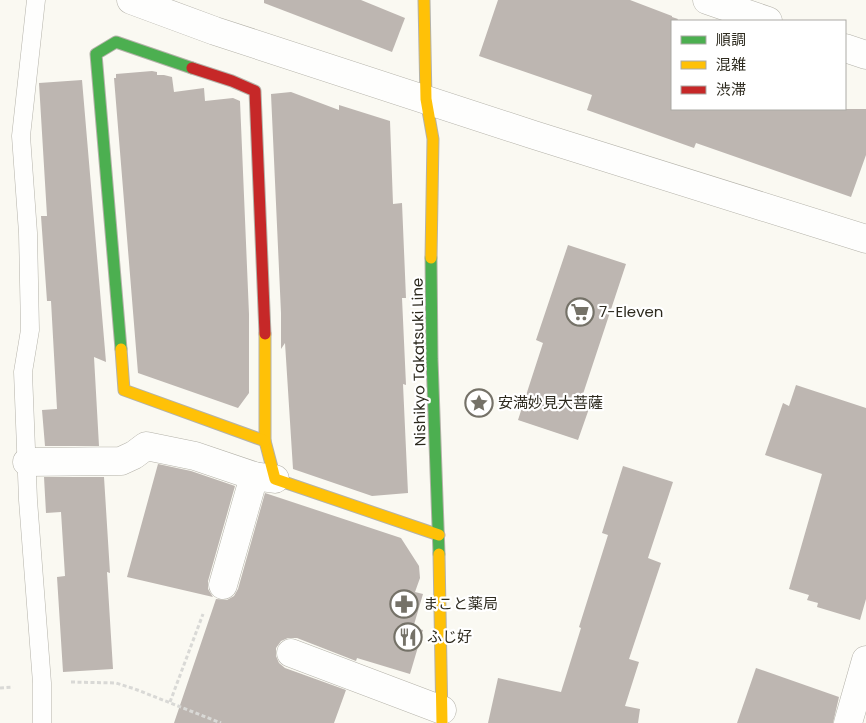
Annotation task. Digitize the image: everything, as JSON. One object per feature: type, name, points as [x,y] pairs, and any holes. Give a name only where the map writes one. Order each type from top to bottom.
[{"type":"street","points":[[131,0],[215,31],[543,138],[866,239]]},
{"type":"street","name":"Nishikyo Takatsuki Line","points":[[424,0],[426,99],[433,139],[431,234],[432,359],[439,535],[442,717]]},
{"type":"street","points":[[707,0],[765,20]]},
{"type":"street","points":[[223,585],[265,478],[265,441],[265,314],[255,91],[232,81],[116,42],[96,54],[124,390],[265,441]]},
{"type":"street","points":[[846,48],[866,55]]},
{"type":"street","points":[[26,462],[121,461],[134,455],[146,446],[195,456],[439,535]]},
{"type":"street","points":[[291,653],[442,717]]},
{"type":"street","points":[[848,723],[866,660]]},
{"type":"lane","points":[[36,0],[21,136],[28,233],[30,330],[23,372],[26,462],[42,683],[42,723]]},
{"type":"path","points":[[170,702],[205,607],[223,585]]},
{"type":"path","points":[[66,682],[116,683],[221,723]]},
{"type":"building","points":[[264,0],[361,0],[405,18],[392,52],[264,3]]},
{"type":"building","points":[[498,0],[630,0],[678,19],[671,20],[671,110],[866,109],[866,155],[851,197],[696,143],[694,148],[587,110],[592,95],[479,56]]},
{"type":"building","points":[[157,72],[157,75],[172,77],[174,92],[204,88],[205,101],[233,98],[240,101],[249,314],[249,393],[238,408],[138,373],[114,78],[116,78],[116,74]]},
{"type":"building","points":[[82,80],[106,362],[94,357],[99,446],[45,446],[42,410],[57,409],[51,301],[47,301],[41,216],[47,216],[39,83]]},
{"type":"building","points":[[291,92],[339,110],[339,105],[390,121],[393,204],[402,203],[406,298],[402,298],[406,385],[403,384],[408,493],[372,496],[293,469],[285,343],[281,349],[271,94]]},
{"type":"building","points":[[568,245],[626,264],[582,397],[592,400],[578,440],[518,420],[543,343],[536,340]]},
{"type":"building","points":[[796,385],[866,408],[866,599],[860,620],[817,607],[818,603],[807,600],[809,595],[789,589],[822,474],[765,455],[783,403],[789,406]]},
{"type":"building","points":[[158,464],[191,471],[235,486],[208,581],[208,589],[213,597],[127,577]]},
{"type":"building","points":[[623,466],[673,482],[648,558],[661,563],[629,659],[639,662],[625,706],[640,709],[638,723],[488,723],[498,678],[561,692],[608,535],[602,533]]},
{"type":"building","points":[[44,477],[104,477],[113,669],[63,672],[57,577],[65,576],[61,512],[46,513]]},
{"type":"building","points":[[265,493],[401,538],[419,566],[420,578],[415,592],[423,594],[413,628],[423,630],[410,674],[357,658],[356,661],[297,638],[288,638],[281,641],[276,648],[276,656],[279,663],[285,668],[346,690],[334,723],[174,723],[216,599],[227,600],[234,596],[238,589]]},
{"type":"building","points":[[756,668],[839,697],[833,723],[737,723]]},
{"type":"traffic: fast","points":[[121,349],[96,54],[116,42],[192,68]]},
{"type":"traffic: fast","points":[[431,258],[432,359],[439,554]]},
{"type":"traffic: slow","points":[[424,0],[426,99],[433,139],[431,258]]},
{"type":"traffic: slow","points":[[265,334],[265,441],[275,479],[439,535]]},
{"type":"traffic: slow","points":[[121,349],[124,390],[265,441]]},
{"type":"traffic: slow","points":[[439,554],[442,723]]},
{"type":"traffic: jam","points":[[192,68],[232,81],[255,91],[265,334]]},
{"type":"place","name":"7-Eleven","points":[[580,312]]},
{"type":"place","name":"安満妙見大菩薩","points":[[479,403]]},
{"type":"place","name":"まこと薬局","points":[[404,604]]},
{"type":"place","name":"ふじ好","points":[[408,637]]}]
